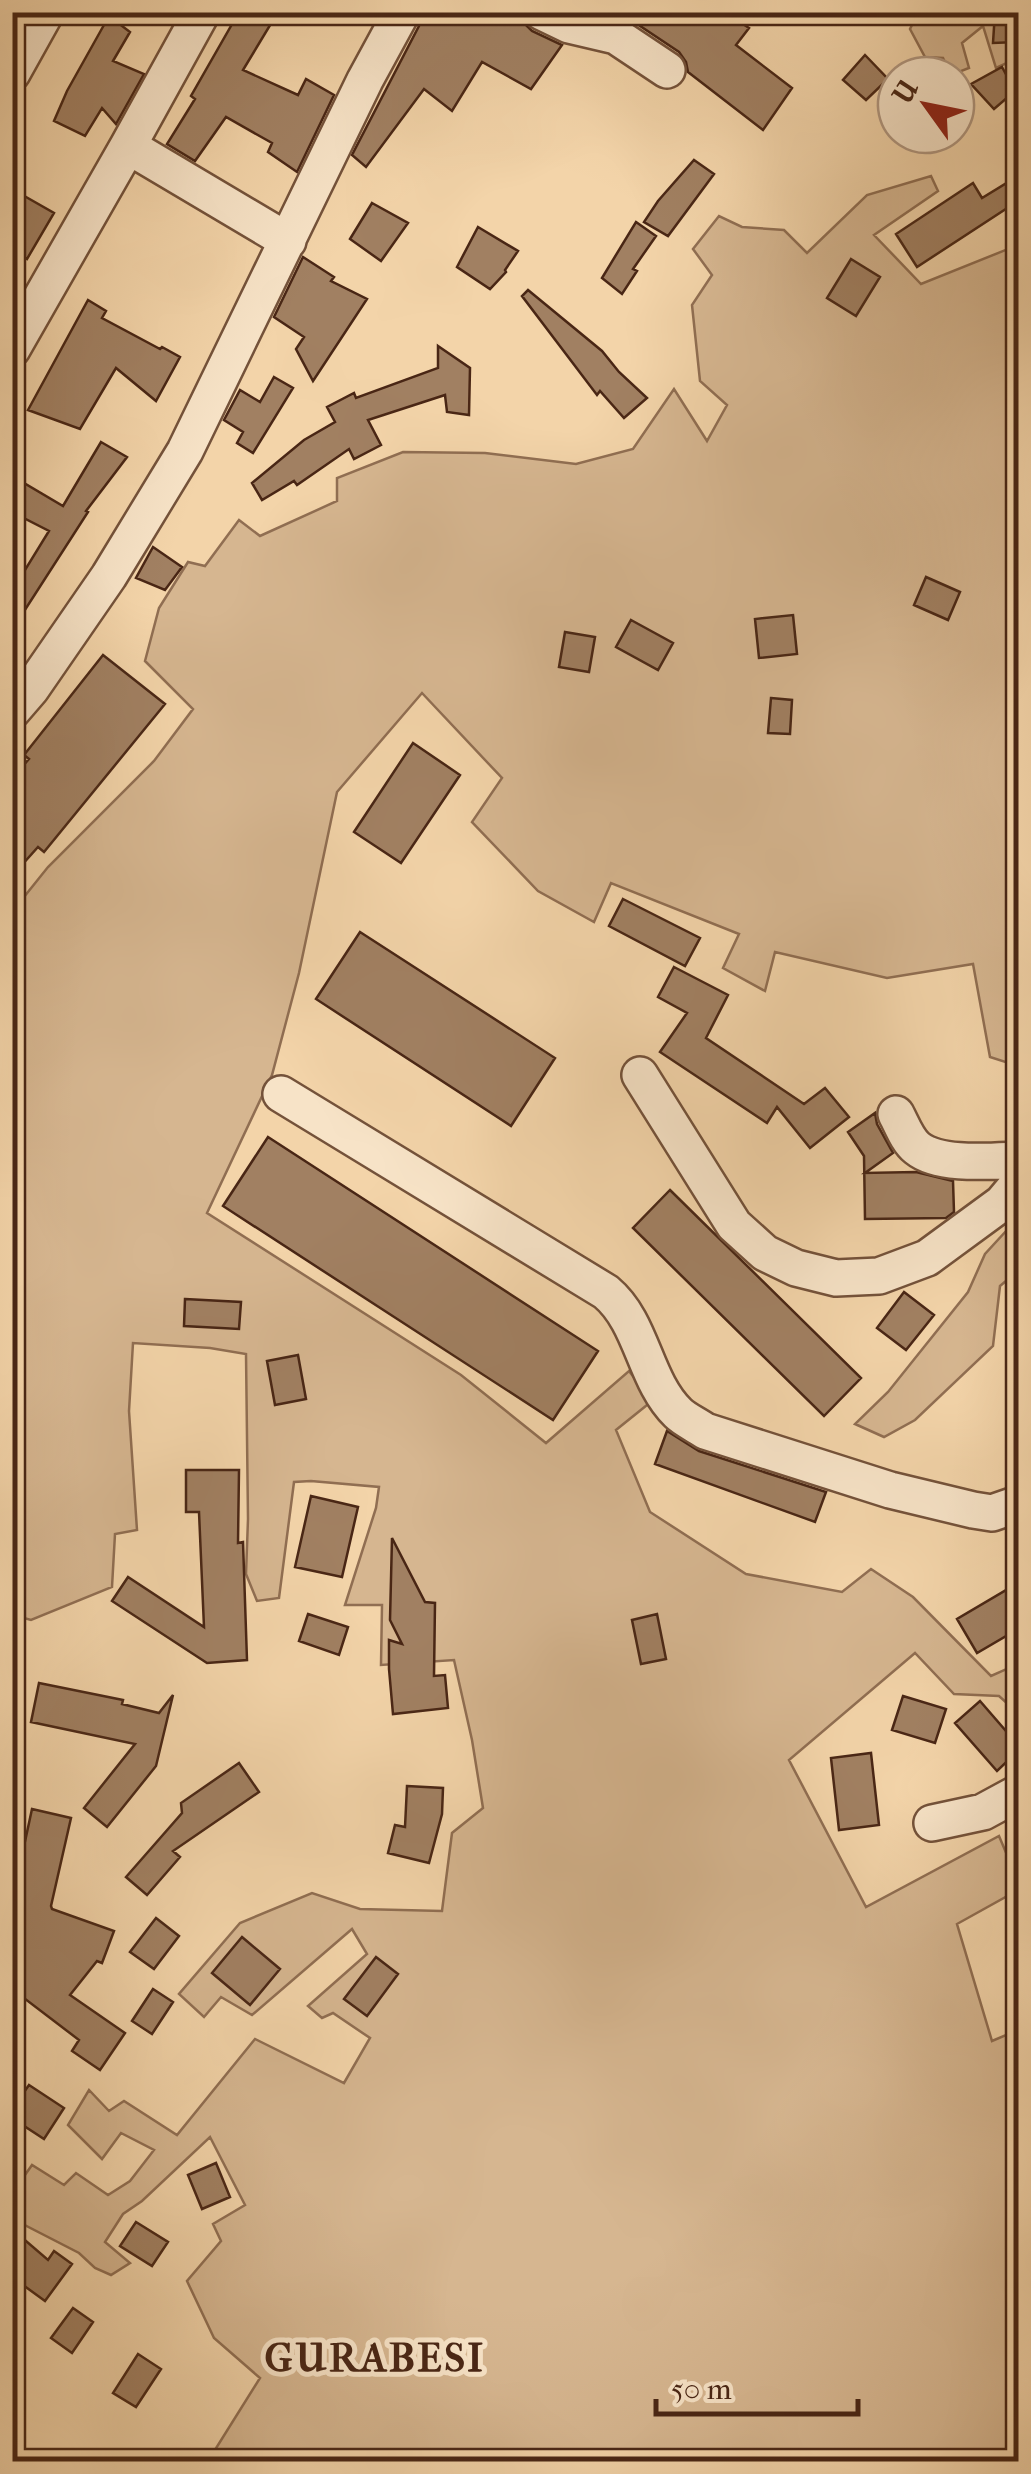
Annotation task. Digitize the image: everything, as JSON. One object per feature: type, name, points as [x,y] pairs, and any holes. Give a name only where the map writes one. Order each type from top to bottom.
[{"type":"street","points":[[12,73],[46,12]]},
{"type":"street","points":[[12,349],[202,12]]},
{"type":"street","points":[[12,711],[109,576],[185,451],[402,12]]},
{"type":"street","points":[[542,12],[570,25],[616,36],[667,70]]},
{"type":"street","points":[[128,146],[288,240]]},
{"type":"street","points":[[640,1075],[734,1225],[765,1253],[796,1268],[836,1278],[879,1276],[927,1258],[1002,1203],[1018,1184]]},
{"type":"street","points":[[281,1094],[606,1292],[629,1319],[660,1387],[678,1414],[705,1431],[890,1490],[973,1510],[992,1514],[1018,1504]]},
{"type":"street","points":[[896,1114],[914,1146],[923,1152],[972,1161],[1018,1160]]},
{"type":"street","points":[[932,1823],[982,1812],[1018,1793]]},
{"type":"shaded area","points":[[918,13],[1018,13],[1018,58],[996,68],[983,26],[962,43],[965,55],[924,55],[910,29]]},
{"type":"shaded area","points":[[931,176],[938,191],[874,235],[921,284],[1018,245],[1018,1066],[990,1057],[973,964],[887,978],[775,952],[765,991],[723,968],[739,934],[611,883],[594,922],[538,891],[472,822],[502,778],[422,693],[337,792],[299,973],[272,1075],[207,1213],[461,1375],[546,1443],[629,1371],[652,1401],[616,1430],[650,1512],[746,1574],[842,1592],[871,1569],[913,1597],[991,1676],[1018,1664],[1018,1713],[999,1696],[954,1694],[915,1653],[789,1760],[866,1907],[999,1836],[1018,1881],[1018,1890],[957,1924],[992,2041],[1018,2030],[1018,2461],[208,2461],[260,2378],[214,2338],[187,2281],[221,2241],[213,2224],[245,2205],[210,2137],[123,2214],[105,2242],[130,2263],[111,2275],[95,2268],[79,2253],[13,2219],[13,2192],[32,2165],[64,2185],[76,2173],[108,2195],[130,2181],[154,2150],[121,2133],[102,2159],[68,2125],[89,2090],[109,2111],[124,2101],[177,2135],[255,2039],[344,2083],[370,2038],[333,2013],[322,2018],[308,2006],[367,1954],[352,1929],[252,2015],[221,1997],[204,2017],[179,1994],[240,1923],[312,1893],[360,1909],[442,1911],[452,1833],[483,1808],[454,1660],[381,1665],[382,1605],[345,1605],[379,1487],[294,1482],[279,1598],[257,1601],[246,1574],[246,1354],[133,1343],[129,1411],[137,1530],[115,1534],[112,1587],[31,1620],[13,1615],[12,912],[48,867],[154,761],[193,709],[145,661],[159,608],[188,562],[205,566],[239,520],[260,536],[337,501],[337,478],[403,452],[485,453],[576,464],[633,449],[674,389],[707,441],[727,405],[700,381],[692,305],[712,275],[693,249],[719,216],[742,227],[784,230],[807,253],[867,195]]},
{"type":"shaded area","points":[[1018,1218],[1018,1271],[1000,1286],[993,1346],[915,1420],[884,1437],[855,1424],[888,1392],[968,1292],[985,1254]]},
{"type":"building","points":[[239,12],[278,12],[243,70],[298,95],[306,79],[334,95],[297,172],[268,152],[272,143],[226,117],[195,161],[167,144],[195,99],[191,96]]},
{"type":"building","points":[[423,12],[521,12],[532,31],[562,45],[531,89],[482,62],[452,111],[424,89],[366,167],[352,155]]},
{"type":"building","points":[[609,12],[725,12],[749,28],[736,45],[792,88],[763,130],[688,72],[679,52],[628,18]]},
{"type":"building","points":[[995,12],[1018,12],[1018,42],[993,43]]},
{"type":"building","points":[[109,16],[130,32],[113,61],[144,74],[116,124],[102,108],[85,136],[54,121]]},
{"type":"building","points":[[865,55],[876,66],[876,90],[866,100],[843,80]]},
{"type":"building","points":[[1002,67],[1015,91],[994,109],[976,89],[976,81]]},
{"type":"building","points":[[694,160],[714,174],[668,236],[644,222]]},
{"type":"building","points":[[1018,176],[1018,201],[917,267],[896,234],[973,183],[982,198]]},
{"type":"building","points":[[12,189],[54,213],[27,259],[12,250]]},
{"type":"building","points":[[372,203],[408,223],[381,261],[350,239]]},
{"type":"building","points":[[636,222],[656,236],[633,269],[637,271],[622,294],[602,278]]},
{"type":"building","points":[[478,227],[518,251],[490,289],[457,267]]},
{"type":"building","points":[[303,257],[334,277],[331,281],[367,299],[313,381],[296,349],[304,337],[274,317]]},
{"type":"building","points":[[851,259],[880,277],[856,316],[827,298]]},
{"type":"building","points":[[528,290],[602,351],[647,398],[624,418],[600,391],[597,395],[522,296]]},
{"type":"building","points":[[88,300],[106,311],[102,318],[180,357],[156,401],[116,368],[80,429],[28,410]]},
{"type":"building","points":[[438,346],[470,368],[469,415],[447,412],[445,395],[368,420],[381,445],[354,459],[349,449],[297,485],[294,481],[262,500],[252,483],[304,440],[335,422],[327,407],[354,393],[356,398],[438,368]]},
{"type":"building","points":[[274,377],[293,388],[253,453],[237,443],[243,432],[224,420],[240,390],[260,402]]},
{"type":"building","points":[[101,442],[127,457],[86,511],[12,630],[12,591],[49,531],[12,512],[12,476],[63,506]]},
{"type":"building","points":[[153,547],[182,567],[165,590],[136,578]]},
{"type":"building","points":[[926,577],[960,592],[948,620],[914,605]]},
{"type":"building","points":[[793,615],[797,654],[759,658],[755,619]]},
{"type":"building","points":[[631,620],[673,643],[658,670],[616,647]]},
{"type":"building","points":[[565,632],[595,637],[589,672],[559,667]]},
{"type":"building","points":[[103,655],[165,704],[44,852],[38,847],[12,876],[12,778],[29,759],[24,755]]},
{"type":"building","points":[[771,698],[792,700],[790,734],[768,733]]},
{"type":"building","points":[[413,743],[460,775],[401,863],[354,832]]},
{"type":"building","points":[[623,899],[700,938],[685,966],[609,926]]},
{"type":"building","points":[[360,932],[555,1058],[511,1126],[316,999]]},
{"type":"building","points":[[674,967],[728,995],[706,1038],[804,1104],[825,1088],[849,1117],[810,1148],[777,1107],[767,1123],[660,1052],[687,1013],[658,997]]},
{"type":"building","points":[[875,1113],[893,1153],[865,1173],[916,1172],[953,1181],[954,1212],[946,1218],[865,1219],[864,1156],[848,1132]]},
{"type":"building","points":[[268,1137],[598,1351],[553,1420],[223,1206]]},
{"type":"building","points":[[670,1190],[861,1378],[824,1416],[633,1228]]},
{"type":"building","points":[[904,1292],[934,1315],[906,1350],[877,1328]]},
{"type":"building","points":[[185,1299],[241,1302],[239,1329],[184,1326]]},
{"type":"building","points":[[298,1355],[306,1399],[275,1405],[267,1361]]},
{"type":"building","points":[[667,1431],[699,1451],[826,1492],[815,1522],[655,1464]]},
{"type":"building","points":[[186,1470],[239,1470],[238,1543],[243,1542],[247,1660],[207,1663],[112,1601],[128,1577],[204,1627],[199,1512],[186,1512]]},
{"type":"building","points":[[311,1496],[358,1507],[342,1577],[295,1567]]},
{"type":"building","points":[[392,1538],[425,1602],[435,1603],[434,1676],[445,1675],[448,1708],[393,1714],[389,1640],[402,1644],[390,1620]]},
{"type":"building","points":[[1018,1583],[1018,1629],[977,1653],[957,1619]]},
{"type":"building","points":[[308,1614],[348,1627],[339,1655],[299,1641]]},
{"type":"building","points":[[657,1614],[666,1659],[641,1664],[632,1620]]},
{"type":"building","points":[[39,1683],[123,1700],[122,1704],[159,1713],[173,1695],[156,1766],[107,1827],[84,1808],[135,1744],[31,1722]]},
{"type":"building","points":[[903,1696],[946,1709],[935,1743],[892,1730]]},
{"type":"building","points":[[980,1701],[1018,1745],[1018,1751],[997,1771],[955,1723]]},
{"type":"building","points":[[871,1753],[879,1825],[839,1830],[831,1758]]},
{"type":"building","points":[[239,1763],[259,1792],[173,1851],[180,1857],[147,1895],[126,1877],[182,1813],[181,1803]]},
{"type":"building","points":[[407,1786],[443,1788],[442,1814],[429,1863],[388,1853],[395,1825],[405,1827]]},
{"type":"building","points":[[32,1809],[71,1818],[52,1909],[114,1931],[102,1963],[97,1961],[70,1995],[125,2033],[100,2070],[72,2051],[79,2040],[12,1989],[12,1902]]},
{"type":"building","points":[[156,1918],[179,1936],[154,1969],[130,1952]]},
{"type":"building","points":[[242,1937],[280,1969],[250,2005],[212,1973]]},
{"type":"building","points":[[376,1957],[398,1974],[367,2016],[344,1999]]},
{"type":"building","points":[[153,1989],[173,2002],[152,2034],[132,2021]]},
{"type":"building","points":[[29,2085],[64,2108],[44,2139],[12,2118],[12,2109]]},
{"type":"building","points":[[216,2163],[230,2197],[202,2209],[188,2175]]},
{"type":"building","points":[[136,2222],[168,2242],[152,2266],[120,2246]]},
{"type":"building","points":[[12,2229],[48,2260],[54,2251],[72,2264],[45,2301],[12,2277]]},
{"type":"building","points":[[73,2308],[93,2322],[72,2353],[51,2338]]},
{"type":"building","points":[[138,2354],[161,2369],[136,2407],[113,2393]]},
{"type":"district","name":"GURABESI","points":[[375,2357]]}]
